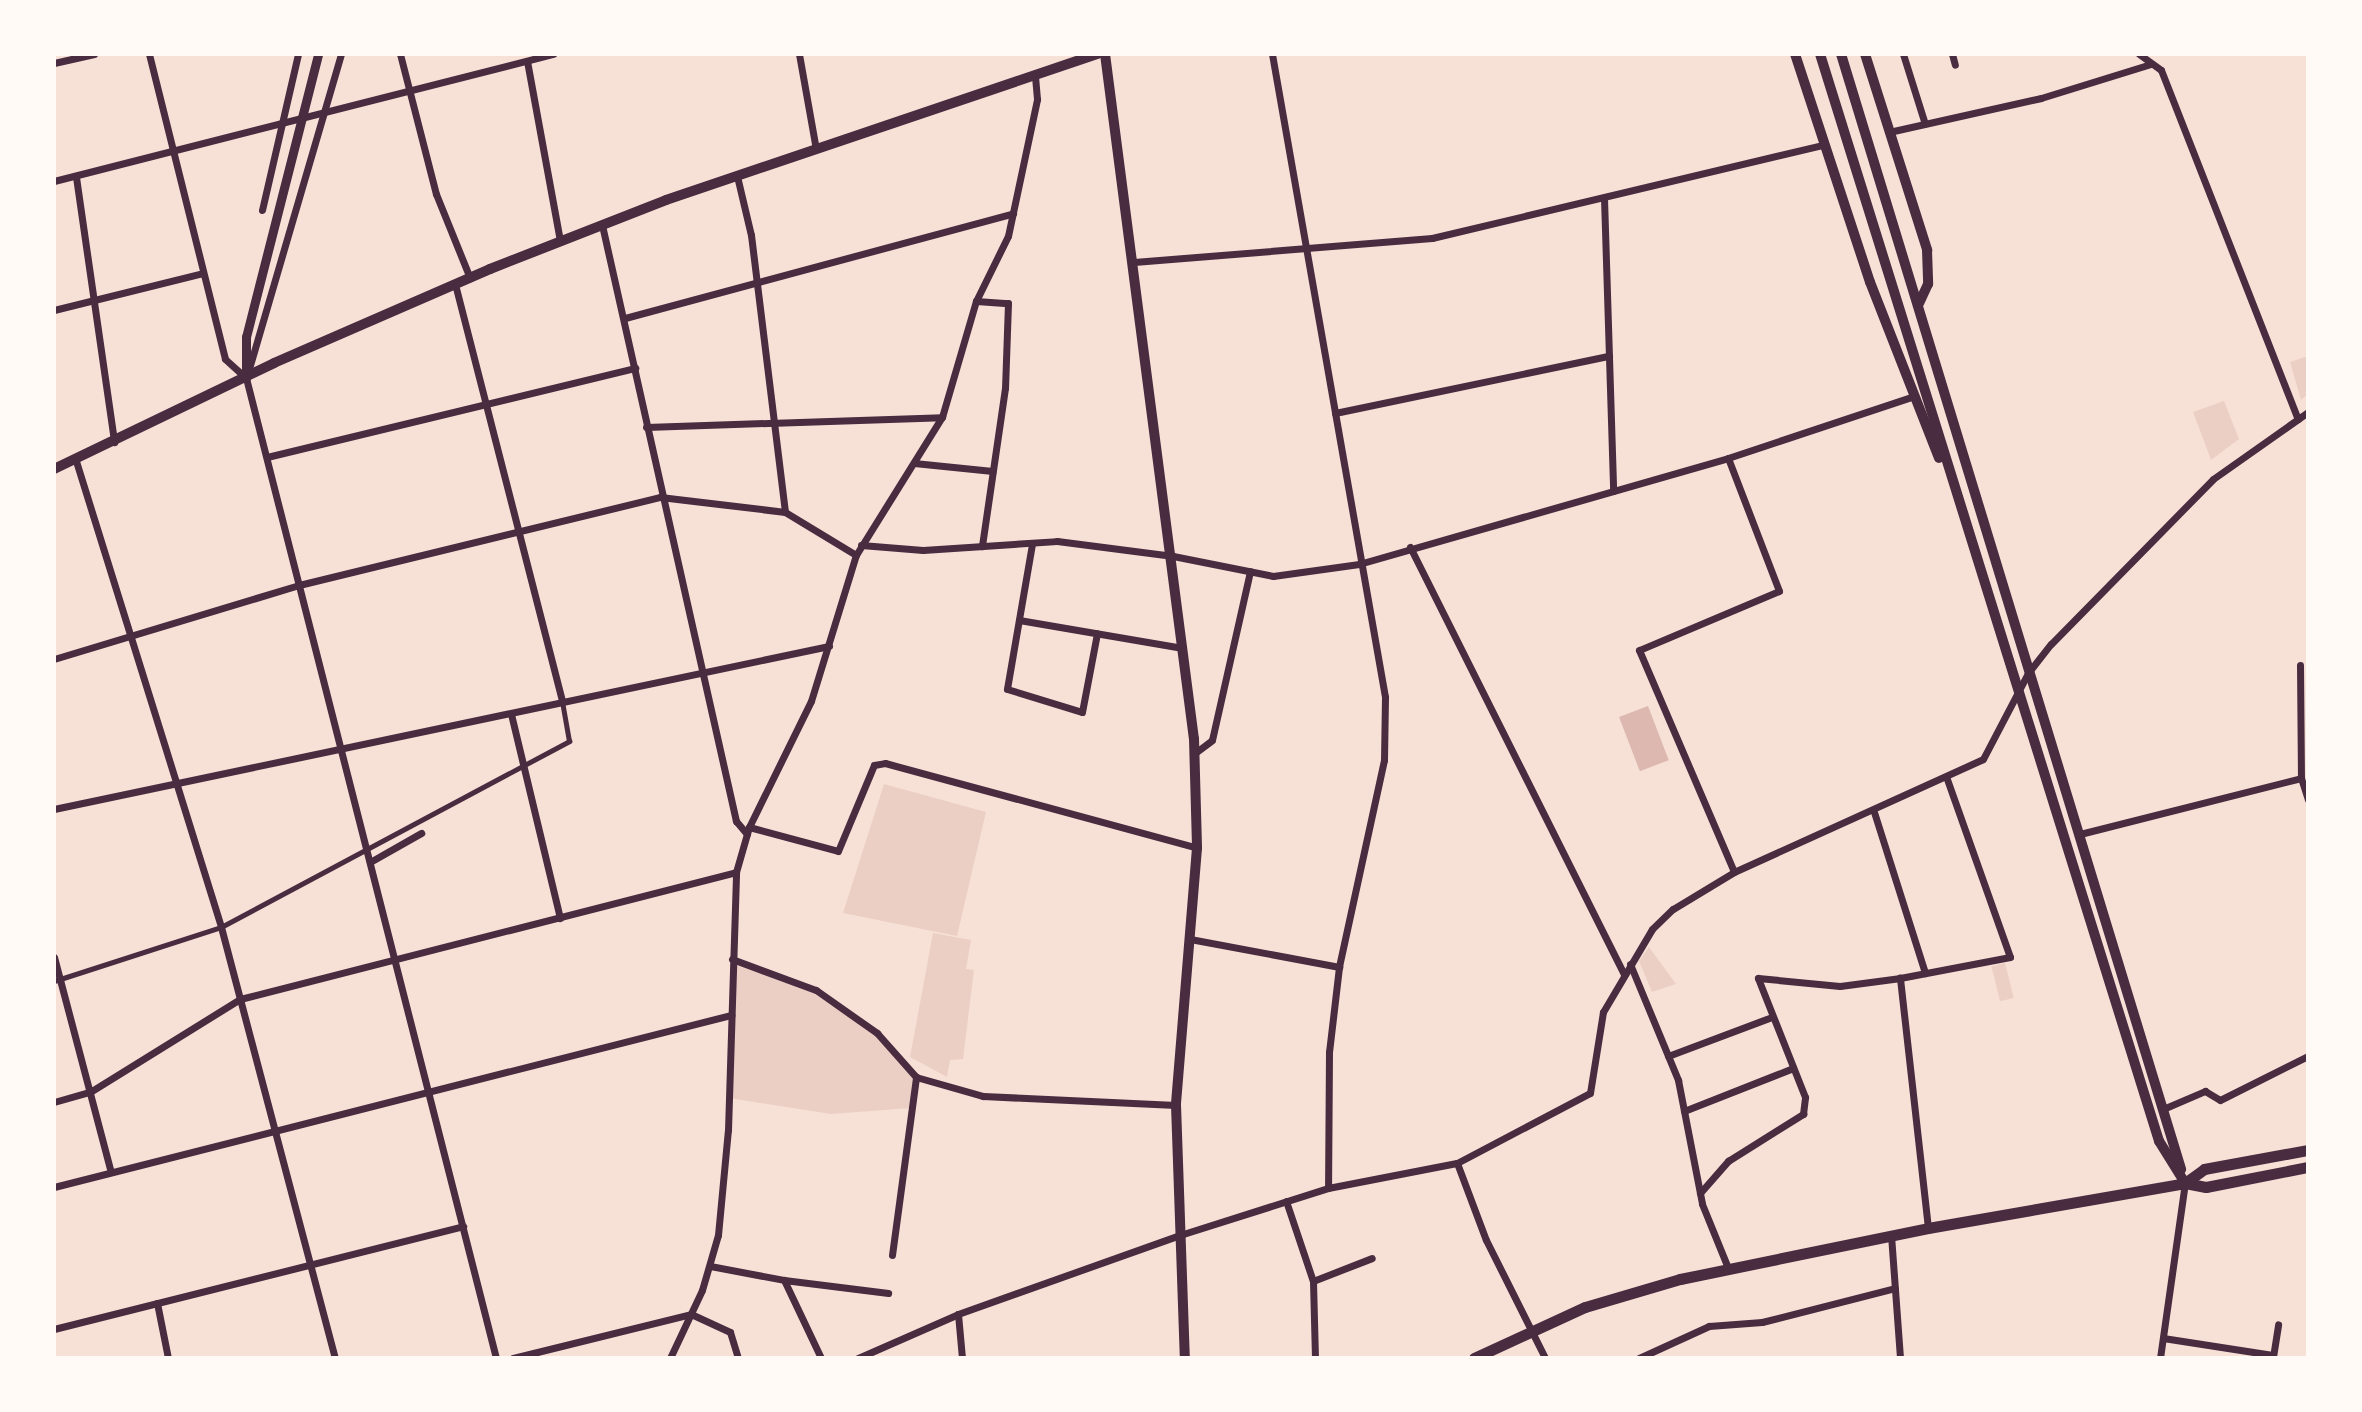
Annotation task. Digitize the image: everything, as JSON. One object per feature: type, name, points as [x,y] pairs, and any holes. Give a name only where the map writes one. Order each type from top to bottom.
[{"type":"main road","points":[[54,469],[246,378],[455,284],[560,241],[737,176],[1098,54]]},
{"type":"main road","points":[[1105,54],[1173,556],[1195,753],[1197,848],[1176,1105],[1185,1358]]},
{"type":"main road","points":[[1795,54],[1823,145],[1914,396],[1965,523]]},
{"type":"main road","points":[[1820,54],[2159,1141],[2185,1183]]},
{"type":"main road","points":[[1841,54],[2185,1183]]},
{"type":"main road","points":[[1865,54],[1927,250],[1928,284],[1919,303]]},
{"type":"main road","points":[[2185,1183],[2204,1169],[2308,1150]]},
{"type":"main road","points":[[1474,1358],[1531,1328],[1631,1292],[1728,1268],[1928,1228],[2185,1183],[2206,1187],[2308,1167]]},
{"type":"street","points":[[54,63],[94,54]]},
{"type":"street","points":[[149,54],[200,274],[225,359],[246,378]]},
{"type":"street","points":[[262,210],[298,54]]},
{"type":"street","points":[[318,54],[246,337],[246,378],[496,1358]]},
{"type":"street","points":[[246,378],[326,114],[341,54]]},
{"type":"street","points":[[400,54],[436,194],[470,278]]},
{"type":"street","points":[[54,181],[283,126],[553,54]]},
{"type":"street","points":[[799,54],[816,149]]},
{"type":"street","points":[[1272,54],[1359,564],[1385,697],[1384,760],[1339,967],[1329,1052],[1328,1188]]},
{"type":"street","points":[[1903,54],[1925,124]]},
{"type":"street","points":[[1952,54],[1955,65]]},
{"type":"street","points":[[2139,54],[2161,70],[2298,419]]},
{"type":"street","points":[[527,61],[560,241]]},
{"type":"street","points":[[1889,132],[2041,98],[2151,64]]},
{"type":"street","points":[[670,1358],[710,1266],[728,1130],[736,872],[748,831],[811,701],[856,555],[942,417],[976,301],[999,258],[1013,213],[1037,99],[1035,75]]},
{"type":"street","points":[[1134,262],[1432,238],[1823,145]]},
{"type":"street","points":[[737,176],[755,281],[785,512]]},
{"type":"street","points":[[76,177],[97,299],[114,442]]},
{"type":"street","points":[[1604,198],[1613,491]]},
{"type":"street","points":[[625,318],[1013,213]]},
{"type":"street","points":[[602,225],[625,318],[660,497],[736,821],[748,831],[838,851],[874,765],[885,763],[1197,848]]},
{"type":"street","points":[[54,310],[200,274]]},
{"type":"street","points":[[57,980],[221,927],[569,741],[521,531],[455,284]]},
{"type":"street","points":[[976,301],[1008,303],[1005,388],[982,546]]},
{"type":"street","points":[[1335,413],[1609,356]]},
{"type":"street","points":[[267,457],[635,368]]},
{"type":"street","points":[[861,545],[923,550],[1057,541],[1173,556],[1273,576],[1359,564],[1728,458],[1914,396]]},
{"type":"street","points":[[858,1358],[958,1314],[1180,1235],[1328,1188],[1457,1163],[1590,1093],[1603,1012],[1630,964],[1673,909],[1734,872],[1947,779],[1983,759],[2028,673],[2213,479],[2308,412]]},
{"type":"street","points":[[646,427],[942,417]]},
{"type":"street","points":[[1728,458],[1779,591],[1639,650],[1734,872]]},
{"type":"street","points":[[76,461],[221,927],[335,1358]]},
{"type":"street","points":[[914,463],[993,471]]},
{"type":"street","points":[[54,659],[299,585],[660,497],[785,512],[856,555]]},
{"type":"street","points":[[1032,544],[1007,689],[1082,712],[1097,633]]},
{"type":"street","points":[[1410,547],[1624,974]]},
{"type":"street","points":[[1195,753],[1212,740],[1250,571]]},
{"type":"street","points":[[1019,620],[1183,648]]},
{"type":"street","points":[[54,809],[829,646]]},
{"type":"street","points":[[2300,665],[2301,778],[2308,800]]},
{"type":"street","points":[[511,714],[560,918]]},
{"type":"street","points":[[2080,834],[2301,778]]},
{"type":"street","points":[[1700,1193],[1728,1161],[1803,1114],[1805,1097],[1758,978],[1840,986],[2010,957],[1947,779]]},
{"type":"street","points":[[1874,812],[1925,973]]},
{"type":"street","points":[[370,862],[421,833]]},
{"type":"street","points":[[54,1102],[90,1092],[240,999],[736,872]]},
{"type":"street","points":[[1190,939],[1339,967]]},
{"type":"street","points":[[54,957],[57,980],[111,1172]]},
{"type":"street","points":[[732,959],[816,990],[877,1033],[916,1077],[983,1096],[1176,1105]]},
{"type":"street","points":[[1630,964],[1668,1056],[1684,1111],[1700,1193],[1728,1268]]},
{"type":"street","points":[[1900,978],[1928,1228]]},
{"type":"street","points":[[54,1187],[731,1015]]},
{"type":"street","points":[[1668,1056],[1772,1017]]},
{"type":"street","points":[[2163,1109],[2205,1091],[2220,1100],[2308,1056]]},
{"type":"street","points":[[1684,1111],[1793,1068]]},
{"type":"street","points":[[892,1255],[916,1077]]},
{"type":"street","points":[[1457,1163],[1486,1240],[1545,1358]]},
{"type":"street","points":[[2160,1358],[2185,1183]]},
{"type":"street","points":[[1286,1201],[1313,1281],[1315,1358]]},
{"type":"street","points":[[54,1329],[311,1268],[463,1226]]},
{"type":"street","points":[[1891,1235],[1900,1358]]},
{"type":"street","points":[[1313,1281],[1372,1258]]},
{"type":"street","points":[[710,1266],[784,1280],[888,1293]]},
{"type":"street","points":[[784,1280],[821,1358]]},
{"type":"street","points":[[1639,1358],[1709,1326],[1762,1322],[1895,1288]]},
{"type":"street","points":[[157,1303],[168,1358]]},
{"type":"street","points":[[513,1358],[691,1314],[730,1332],[738,1358]]},
{"type":"street","points":[[958,1314],[962,1358]]},
{"type":"street","points":[[2163,1338],[2273,1356],[2278,1324]]},
{"type":"shaded area","points":[[2308,356],[2308,394],[2301,400],[2290,362]]},
{"type":"shaded area","points":[[2224,401],[2239,439],[2211,460],[2193,412]]},
{"type":"shaded area","points":[[1648,706],[1669,760],[1640,771],[1619,717]]},
{"type":"shaded area","points":[[884,784],[986,812],[957,936],[843,913]]},
{"type":"shaded area","points":[[933,933],[971,940],[966,969],[974,970],[963,1059],[950,1060],[947,1077],[910,1057]]},
{"type":"shaded area","points":[[1649,947],[1676,984],[1652,992],[1639,961]]},
{"type":"shaded area","points":[[732,959],[816,990],[877,1033],[916,1077],[911,1108],[831,1114],[729,1098]]},
{"type":"shaded area","points":[[2005,963],[2014,998],[2000,1001],[1991,966]]}]
